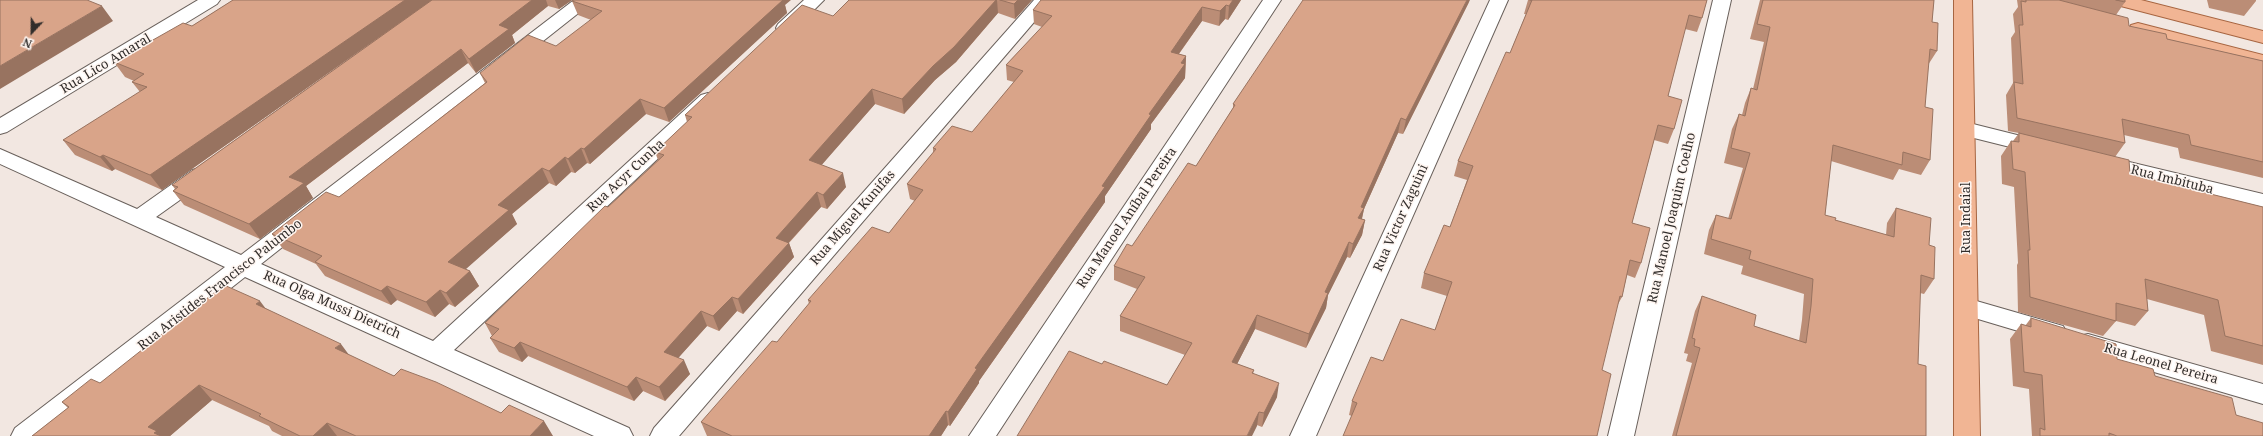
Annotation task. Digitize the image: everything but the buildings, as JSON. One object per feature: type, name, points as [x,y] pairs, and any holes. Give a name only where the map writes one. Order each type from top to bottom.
[{"type":"main road","name":"Rua Indaial","points":[[1963,0],[1967,436]]},
{"type":"main road","points":[[2119,0],[2263,37]]},
{"type":"main road","points":[[2119,24],[2263,61]]},
{"type":"street","name":"Rua Lico Amaral","points":[[0,127],[211,0]]},
{"type":"street","name":"Rua Aristides Francisco Palumbo","points":[[24,436],[586,0]]},
{"type":"street","points":[[769,43],[815,0]]},
{"type":"street","name":"Rua Miguel Kunifas","points":[[663,436],[1044,0]]},
{"type":"street","name":"Rua Manoel Aníbal Pereira","points":[[982,436],[1272,0]]},
{"type":"street","name":"Rua Victor Zaguini","points":[[1303,436],[1499,0]]},
{"type":"street","name":"Rua Manoel Joaquim Coelho","points":[[1621,436],[1722,0]]},
{"type":"street","name":"Rua Acyr Cunha","points":[[437,352],[722,87]]},
{"type":"street","name":"Rua Imbituba","points":[[1965,129],[2263,202]]},
{"type":"street","name":"Rua Olga Mussi Dietrich","points":[[0,156],[437,352],[620,436]]},
{"type":"street","points":[[140,218],[216,164]]},
{"type":"street","name":"Rua Leonel Pereira","points":[[1966,307],[2263,394]]}]
